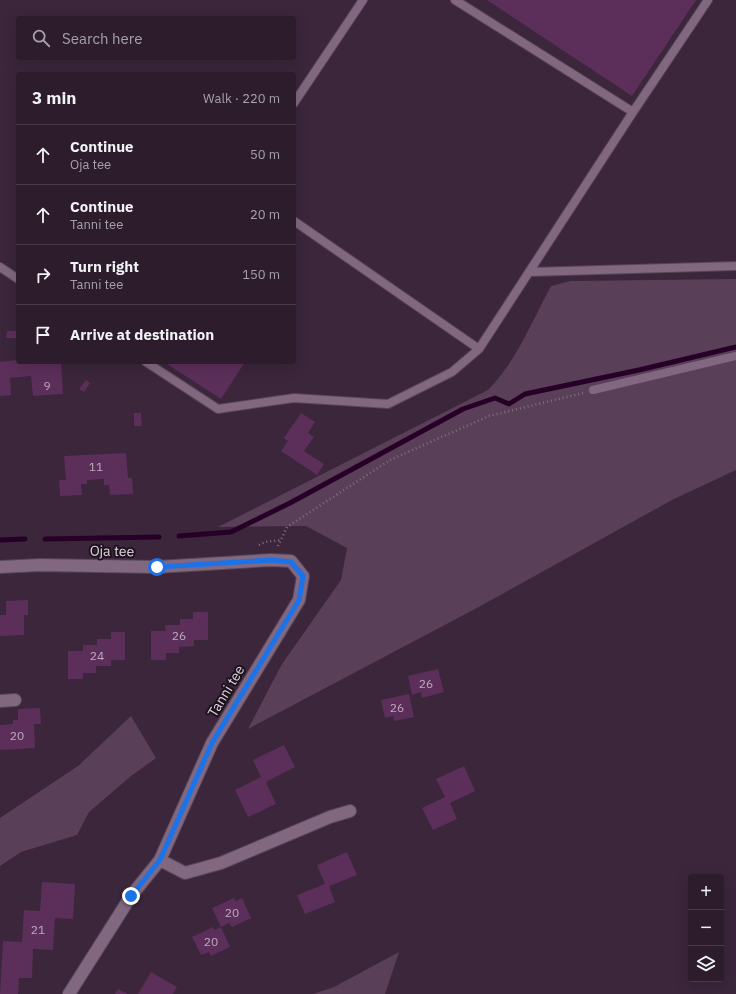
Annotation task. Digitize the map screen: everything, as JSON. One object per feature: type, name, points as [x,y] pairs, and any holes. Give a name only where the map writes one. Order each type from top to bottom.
[{"type":"street","name":"Oja tee","points":[[0,567],[40,565],[157,567],[271,560]]},
{"type":"street","name":"Tanni tee","points":[[70,994],[131,896],[160,860],[212,743],[299,600],[303,576],[291,562],[271,560]]},
{"type":"street","points":[[0,701],[15,700]]},
{"type":"street","points":[[160,860],[185,873],[221,863],[330,817],[350,811]]},
{"type":"lane","points":[[296,100],[363,0]]},
{"type":"lane","points":[[455,0],[633,112]]},
{"type":"lane","points":[[149,364],[218,409],[294,398],[388,404],[452,372],[480,349],[633,112],[708,0]]},
{"type":"lane","points":[[296,222],[480,349]]},
{"type":"lane","points":[[530,272],[736,266]]},
{"type":"lane","points":[[0,267],[16,278]]},
{"type":"lane","points":[[593,390],[736,356]]},
{"type":"path","points":[[271,560],[287,527],[390,460],[489,416],[593,390]]},
{"type":"shaded area","points":[[736,279],[736,470],[672,500],[475,609],[248,729],[282,664],[341,580],[347,548],[306,526],[218,527],[488,390],[507,367],[515,354],[551,286],[571,281]]},
{"type":"shaded area","points":[[131,716],[156,758],[131,776],[89,812],[77,835],[21,852],[0,866],[0,818],[78,766]]},
{"type":"shaded area","points":[[399,952],[385,994],[313,994],[334,987]]},
{"type":"building","points":[[487,0],[696,0],[632,96]]},
{"type":"building","points":[[7,331],[16,331],[16,338],[6,338]]},
{"type":"building","points":[[16,360],[16,364],[61,364],[63,394],[33,396],[31,376],[10,378],[11,395],[0,396],[0,362]]},
{"type":"building","points":[[167,364],[244,364],[221,399]]},
{"type":"building","points":[[86,380],[90,383],[84,392],[79,389]]},
{"type":"building","points":[[134,413],[141,413],[142,426],[134,426]]},
{"type":"building","points":[[301,413],[315,422],[308,433],[314,437],[304,451],[324,464],[317,475],[281,451],[288,441],[284,438]]},
{"type":"building","points":[[126,453],[128,478],[132,478],[133,494],[110,495],[109,485],[104,485],[104,479],[87,480],[87,484],[81,484],[82,495],[60,496],[59,480],[66,480],[64,456]]},
{"type":"building","points":[[28,600],[28,615],[24,615],[24,635],[0,636],[0,615],[6,615],[6,601]]},
{"type":"building","points":[[193,612],[208,612],[208,640],[194,640],[194,646],[179,647],[179,653],[166,653],[166,660],[151,660],[151,631],[166,631],[165,625],[180,625],[180,619],[193,619]]},
{"type":"building","points":[[111,632],[125,632],[125,660],[111,660],[111,666],[96,666],[96,673],[83,673],[83,679],[68,679],[68,651],[83,651],[83,645],[97,645],[97,639],[111,639]]},
{"type":"building","points":[[438,669],[444,692],[422,698],[421,692],[412,695],[408,676]]},
{"type":"building","points":[[409,694],[414,717],[394,721],[393,716],[385,718],[381,700]]},
{"type":"building","points":[[40,708],[41,724],[34,724],[35,748],[0,750],[0,725],[13,724],[13,720],[18,720],[18,709]]},
{"type":"building","points":[[284,745],[295,767],[266,782],[276,804],[248,817],[235,790],[261,777],[253,760]]},
{"type":"building","points":[[464,766],[475,791],[450,803],[457,819],[433,830],[422,808],[445,797],[436,779]]},
{"type":"building","points":[[347,852],[357,875],[329,886],[335,902],[305,914],[297,895],[325,884],[317,865]]},
{"type":"building","points":[[42,882],[75,884],[73,919],[55,918],[53,950],[33,949],[32,978],[19,978],[18,994],[0,994],[3,941],[22,942],[24,910],[40,911]]},
{"type":"building","points":[[234,898],[236,901],[242,898],[251,918],[232,927],[229,923],[221,927],[212,908]]},
{"type":"building","points":[[213,927],[214,930],[221,927],[230,947],[211,956],[209,952],[201,955],[192,937]]},
{"type":"building","points":[[151,972],[177,987],[173,994],[138,994]]},
{"type":"building","points":[[118,989],[128,994],[115,994]]},
{"type":"waterway","points":[[179,536],[231,532],[290,503],[463,409],[495,398],[509,404],[525,394],[639,370],[736,347]]},
{"type":"waterway","points":[[45,539],[159,537]]},
{"type":"waterway","points":[[0,540],[25,539]]},
{"type":"route","points":[[131,896],[160,860],[212,743],[299,600],[303,576],[291,562],[271,560],[157,567]]}]
